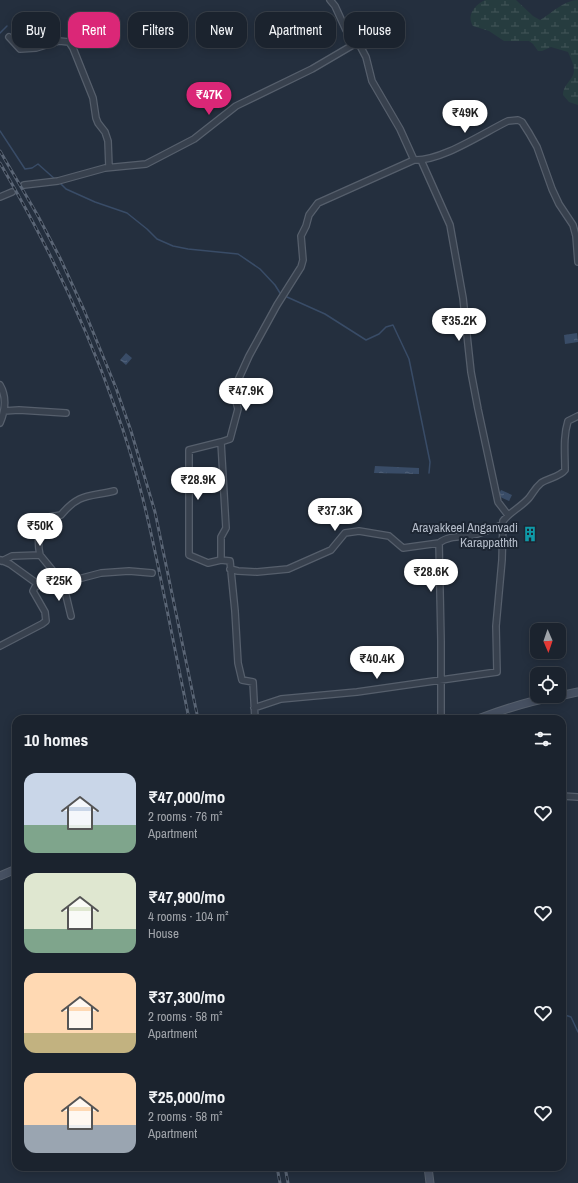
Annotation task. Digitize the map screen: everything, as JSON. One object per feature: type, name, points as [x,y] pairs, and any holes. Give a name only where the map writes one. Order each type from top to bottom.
[{"type":"street","points":[[330,0],[335,6],[344,26]]},
{"type":"street","points":[[9,37],[20,50],[36,48],[59,41],[69,42],[93,98],[96,118],[108,140],[109,167]]},
{"type":"street","points":[[24,185],[56,181],[109,167],[146,164],[194,139],[236,106],[312,68],[347,48]]},
{"type":"street","points":[[361,48],[366,57],[372,82],[400,130],[414,160]]},
{"type":"street","points":[[255,715],[253,682],[242,680],[238,663],[230,561],[221,560],[208,563],[189,555],[188,450],[230,439],[238,409],[234,394],[234,387],[277,305],[301,267],[303,260],[301,236],[309,215],[318,204],[414,160],[422,160],[450,150],[508,121],[518,120],[522,122],[529,133],[544,164],[557,200],[573,225],[578,262]]},
{"type":"street","points":[[422,160],[450,225],[463,298],[471,372],[478,409],[498,502],[508,515]]},
{"type":"street","points":[[0,197],[12,192]]},
{"type":"street","points":[[0,385],[4,399],[4,411],[0,423]]},
{"type":"street","points":[[4,411],[18,410],[66,412]]},
{"type":"street","points":[[254,708],[281,699],[357,692],[497,672],[496,626],[502,560],[502,525],[508,515],[522,505],[542,482],[563,473],[565,470],[564,435],[566,427],[568,422],[578,416]]},
{"type":"street","points":[[221,442],[226,528],[221,537],[221,560]]},
{"type":"street","points":[[71,616],[63,583],[40,555],[40,521],[43,518],[62,515],[70,504],[85,496],[99,495],[114,491]]},
{"type":"street","points":[[230,569],[257,572],[288,569],[331,550],[345,533],[359,531],[389,536],[403,548],[439,543],[443,540],[479,533],[502,525]]},
{"type":"street","points":[[439,543],[441,715]]},
{"type":"street","points":[[1,560],[12,556],[40,555]]},
{"type":"street","points":[[1,560],[10,564],[39,585]]},
{"type":"street","points":[[0,646],[46,621],[45,612],[33,591],[35,587],[39,585],[63,583],[100,573],[129,571],[152,572]]},
{"type":"street","points":[[566,694],[578,692]]},
{"type":"street","points":[[496,715],[530,703]]},
{"type":"street","points":[[566,796],[578,797]]},
{"type":"street","points":[[0,876],[12,871]]},
{"type":"street","points":[[428,1171],[430,1183]]},
{"type":"green space","points":[[485,0],[516,0],[533,16],[540,20],[563,4],[578,0],[578,105],[569,102],[563,95],[564,89],[572,78],[574,72],[573,64],[568,52],[551,47],[538,51],[529,41],[504,41],[489,31],[473,26],[471,22],[471,14],[478,5]]},
{"type":"water","points":[[577,333],[578,342],[565,344],[564,335]]},
{"type":"water","points":[[126,353],[132,358],[126,365],[120,360]]},
{"type":"water","points":[[375,466],[419,468],[419,474],[374,473]]},
{"type":"water","points":[[501,490],[512,495],[509,501],[498,496]]},
{"type":"waterway","points":[[0,33],[7,26]]},
{"type":"waterway","points":[[0,131],[25,169],[32,168],[38,164],[56,180]]},
{"type":"waterway","points":[[59,182],[66,189],[95,202],[127,213],[157,239],[173,246],[238,254],[260,269],[275,285],[280,293]]},
{"type":"waterway","points":[[287,297],[325,314],[366,340],[379,334],[386,327],[393,325],[409,359],[430,462],[429,473]]},
{"type":"waterway","points":[[566,1015],[571,1017],[578,1032]]},
{"type":"railway","points":[[0,151],[38,216],[60,258],[84,310],[116,388],[131,431],[155,512],[197,715]]},
{"type":"railway","points":[[0,163],[49,253],[64,284],[92,346],[124,431],[148,519],[188,715]]},
{"type":"railway","points":[[278,1171],[280,1183]]},
{"type":"railway","points":[[286,1171],[288,1183]]},
{"type":"place","name":"Arayakkeel Anganvadi Karappathth","points":[[530,534]]}]
